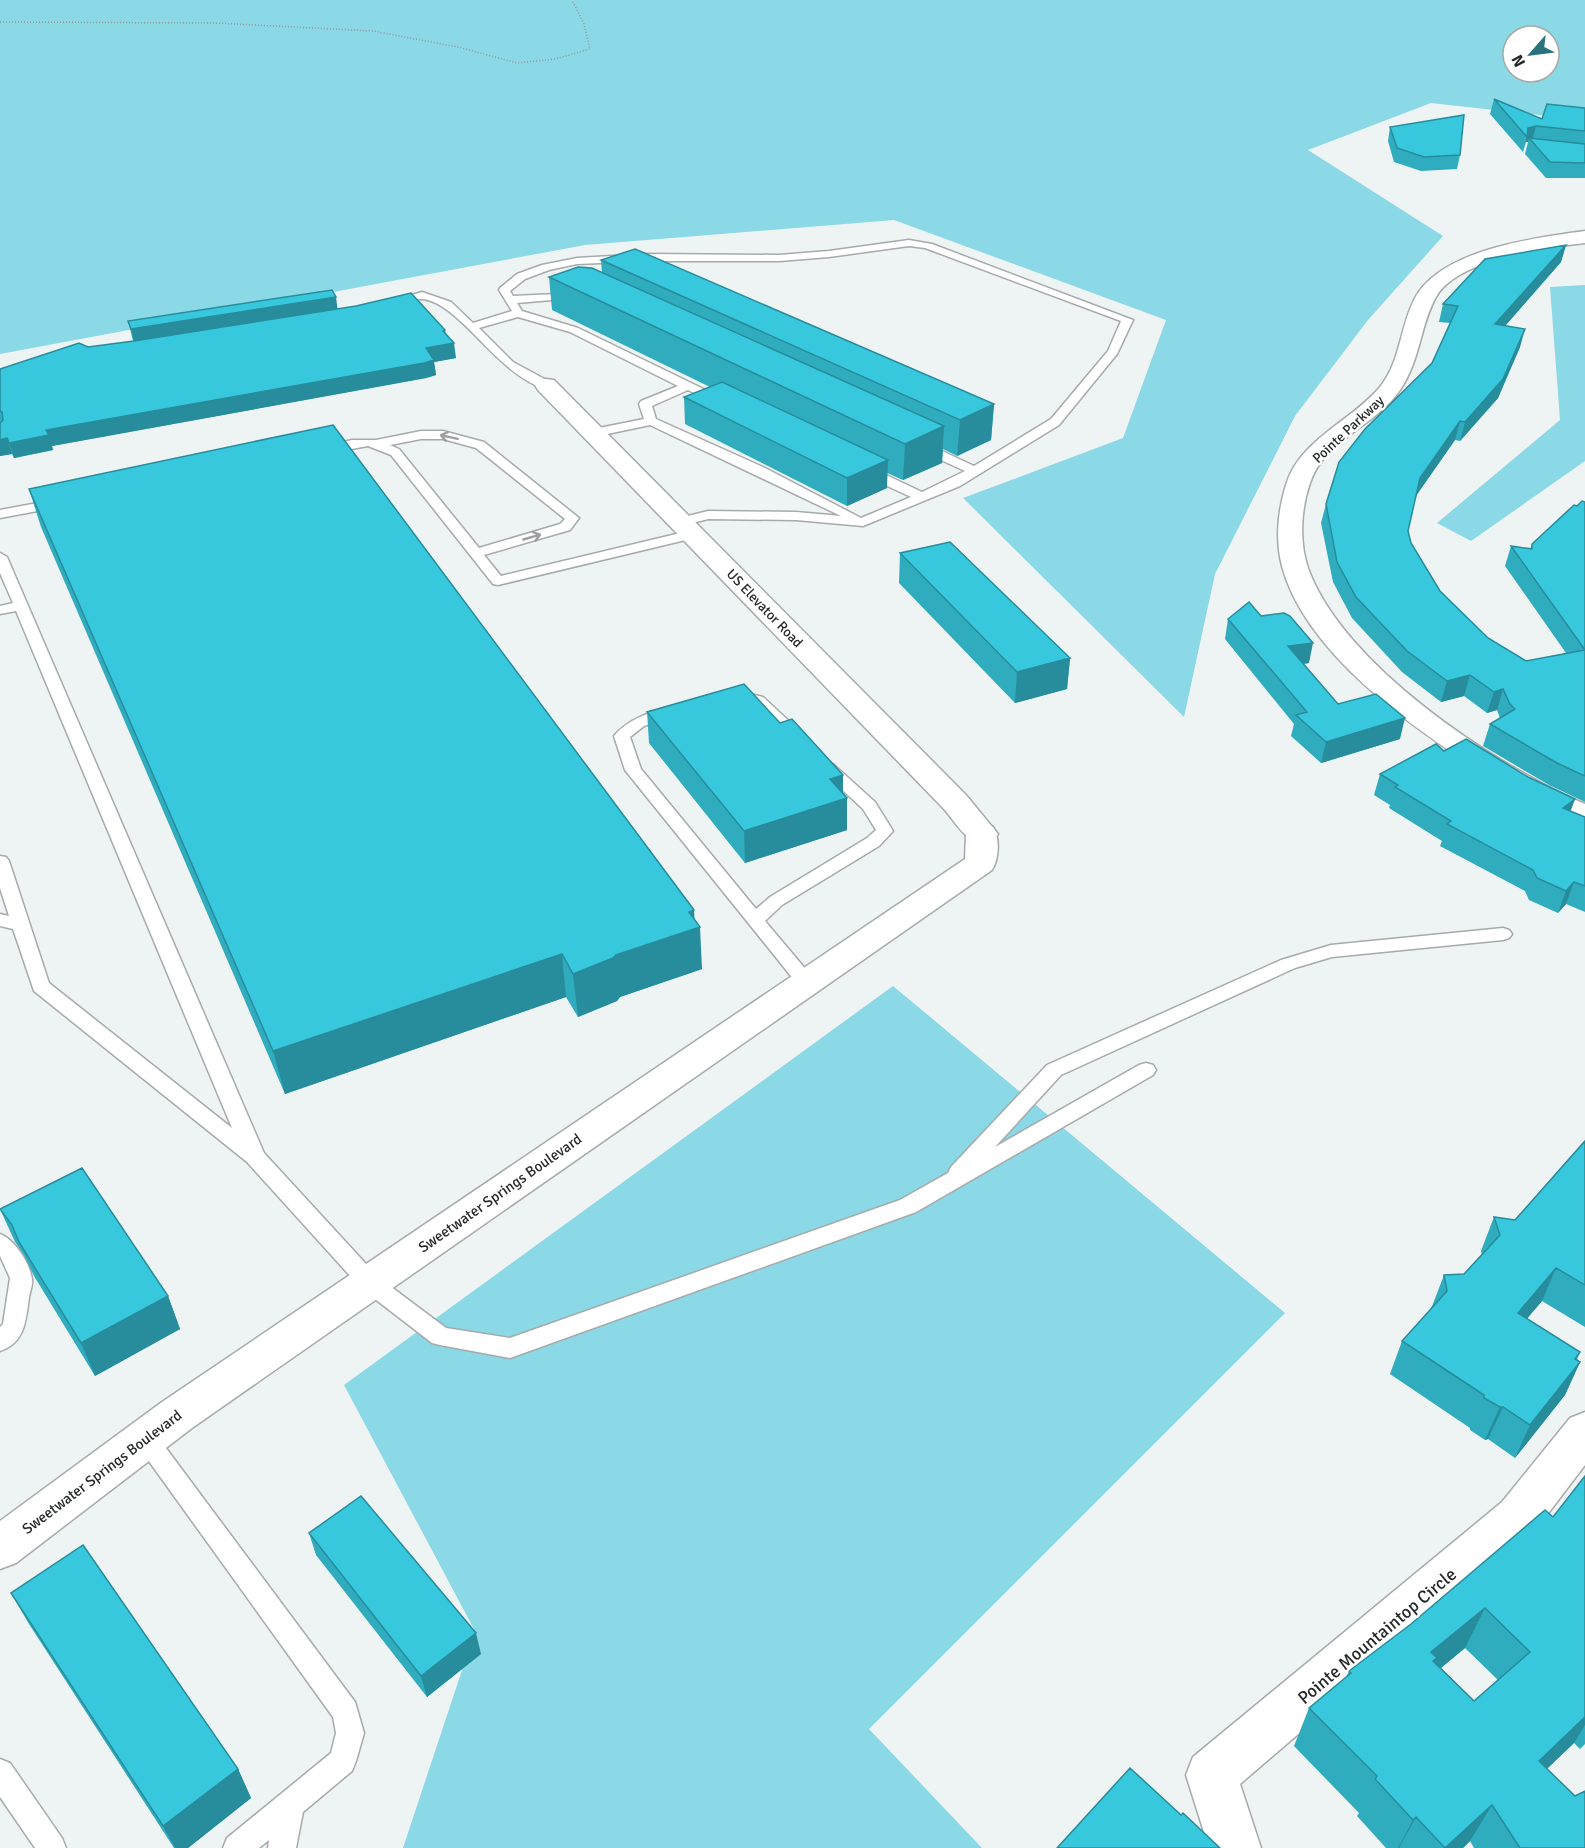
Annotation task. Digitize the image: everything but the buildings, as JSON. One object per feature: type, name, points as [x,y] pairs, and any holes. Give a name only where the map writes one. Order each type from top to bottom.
[{"type":"street","name":"Pointe Parkway","points":[[1585,237],[1505,252],[1451,271],[1426,295],[1404,369],[1389,391],[1324,448],[1307,468],[1298,483],[1290,517],[1294,557],[1308,598],[1320,618],[1353,659],[1407,707],[1443,734],[1538,794],[1585,815]]},
{"type":"street","name":"US Elevator Road","points":[[546,385],[946,793],[982,834]]},
{"type":"street","name":"Sweetwater Springs Boulevard","points":[[0,1548],[146,1439],[370,1282],[981,863],[982,834]]},
{"type":"street","name":"Pointe Mountaintop Circle","points":[[1235,1848],[1211,1775],[1518,1517],[1585,1431]]},
{"type":"lane","points":[[380,443],[395,452],[498,580],[687,528],[708,515],[796,516],[863,522],[955,483],[1055,422],[1113,352],[1127,320],[914,242],[899,242],[806,256],[735,259],[631,257],[592,260],[537,271],[511,280],[504,290],[518,313]]},
{"type":"lane","points":[[508,300],[562,294],[585,295]]},
{"type":"lane","points":[[380,306],[422,295],[447,304],[509,364],[546,385]]},
{"type":"lane","points":[[471,327],[518,313],[574,330],[730,406]]},
{"type":"lane","points":[[651,421],[645,404],[688,386]]},
{"type":"lane","points":[[593,433],[651,421],[863,522]]},
{"type":"lane","points":[[310,453],[368,441],[380,443],[420,435],[443,435],[480,445],[572,518],[565,526],[476,553]]},
{"type":"lane","points":[[914,442],[975,471]]},
{"type":"lane","points":[[847,462],[921,498]]},
{"type":"lane","points":[[0,514],[69,501]]},
{"type":"lane","points":[[0,557],[255,1157]]},
{"type":"lane","points":[[0,610],[21,606]]},
{"type":"lane","points":[[728,694],[758,700],[869,807],[885,831],[873,842],[776,901],[755,920]]},
{"type":"lane","points":[[683,708],[638,723],[622,736],[633,770],[806,982]]},
{"type":"lane","points":[[0,861],[41,986],[255,1157],[370,1282],[440,1335],[510,1348],[908,1206],[1146,1070]]},
{"type":"lane","points":[[0,920],[21,925]]},
{"type":"lane","points":[[944,1187],[1054,1070],[1288,964],[1331,951],[1503,934]]},
{"type":"lane","points":[[0,1243],[8,1250],[21,1278],[14,1328],[0,1342]]},
{"type":"lane","points":[[146,1439],[345,1711],[350,1733],[342,1761],[237,1848]]},
{"type":"lane","points":[[0,1773],[52,1848]]},
{"type":"lane","points":[[282,1848],[290,1805]]},
{"type":"path","points":[[0,22],[215,23],[373,31],[458,47],[517,63],[555,59],[590,49],[584,24],[572,0]]},
{"type":"shaded area","points":[[0,0],[1585,0],[1585,120],[1431,103],[1308,150],[1443,236],[1368,320],[1295,416],[1215,574],[1184,717],[963,498],[1123,438],[1166,320],[894,220],[585,245],[0,354]]},
{"type":"shaded area","points":[[1585,285],[1585,461],[1471,541],[1437,523],[1560,420],[1550,287]]},
{"type":"shaded area","points":[[893,986],[1285,1313],[869,1729],[982,1848],[403,1848],[475,1631],[344,1385]]}]
